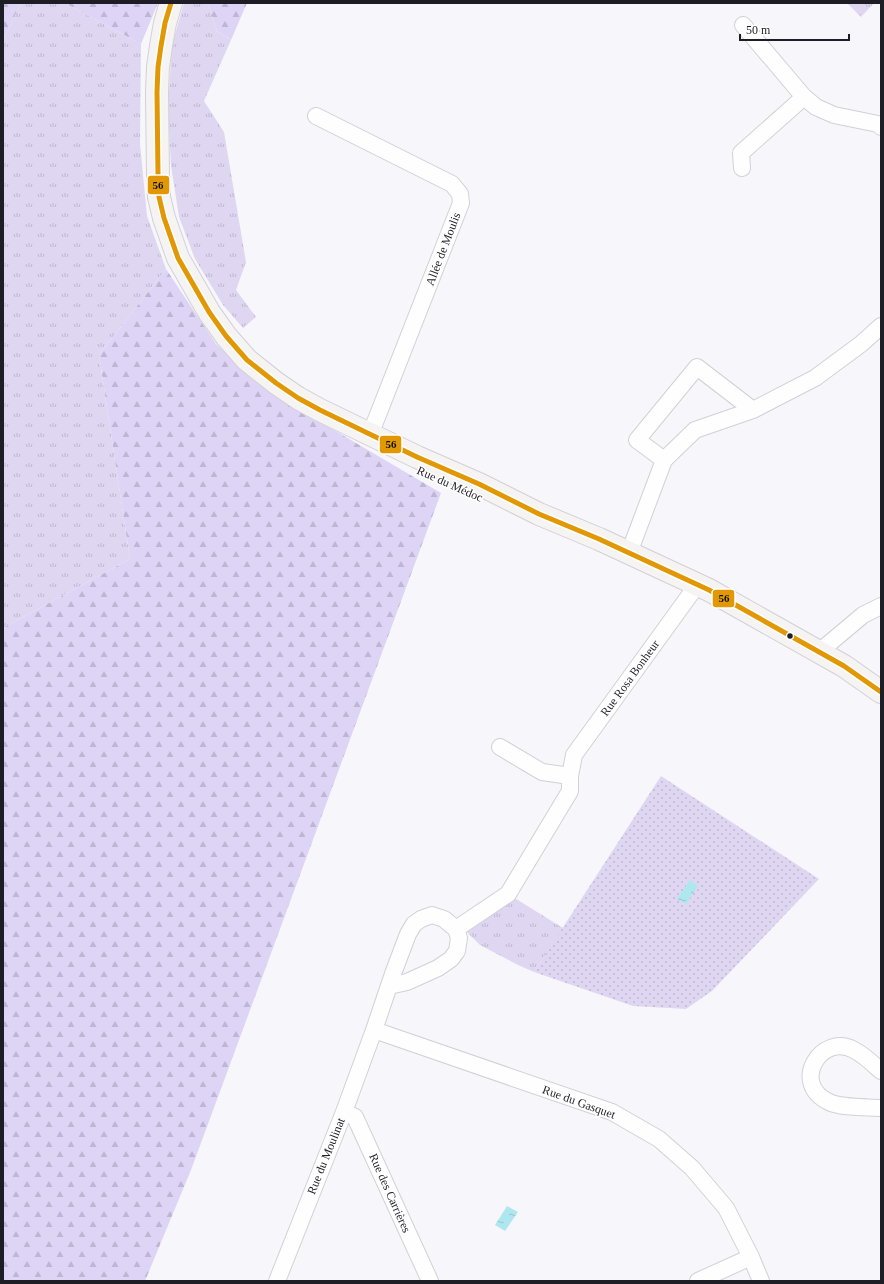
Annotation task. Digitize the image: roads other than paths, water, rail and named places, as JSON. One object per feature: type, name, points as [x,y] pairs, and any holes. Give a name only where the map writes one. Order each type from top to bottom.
[{"type":"street","name":"Rue du Médoc","points":[[171,3],[165,23],[158,66],[157,153],[159,197],[164,218],[178,258],[209,312],[226,336],[247,360],[298,398],[370,435],[698,586],[844,666],[881,692]]},
{"type":"street","points":[[743,25],[804,97],[816,107],[834,115],[880,123]]},
{"type":"street","points":[[742,168],[741,153],[804,97]]},
{"type":"street","name":"Allée de Moulis","points":[[316,116],[452,184],[460,194],[461,203],[370,435]]},
{"type":"street","points":[[629,553],[664,460],[695,430],[753,410],[815,378],[861,344],[881,326]]},
{"type":"street","points":[[664,460],[637,440],[697,367],[753,410]]},
{"type":"street","name":"Rue Rosa Bonheur","points":[[456,928],[508,894],[570,791],[570,776],[574,755],[692,592],[698,586]]},
{"type":"street","points":[[819,652],[863,615],[881,606]]},
{"type":"street","points":[[500,747],[542,772],[570,776]]},
{"type":"street","name":"Rue du Moulinat","points":[[277,1281],[344,1112],[408,934],[414,924],[421,918],[432,915],[444,918],[456,928]]},
{"type":"street","points":[[389,986],[408,982],[438,968],[451,959],[457,951],[459,938],[456,928]]},
{"type":"street","name":"Rue du Gasquet","points":[[374,1030],[612,1112],[658,1139],[692,1168],[726,1208],[762,1281]]},
{"type":"street","points":[[881,1071],[854,1050],[844,1047],[832,1048],[819,1055],[812,1066],[810,1080],[818,1095],[830,1103],[846,1106],[881,1108]]},
{"type":"street","name":"Rue des Carrières","points":[[344,1112],[355,1117],[430,1281]]},
{"type":"street","points":[[698,1281],[751,1257]]},
{"type":"water","points":[[690,880],[698,886],[686,904],[677,899]]},
{"type":"water","points":[[507,1206],[518,1212],[505,1231],[495,1225]]}]
